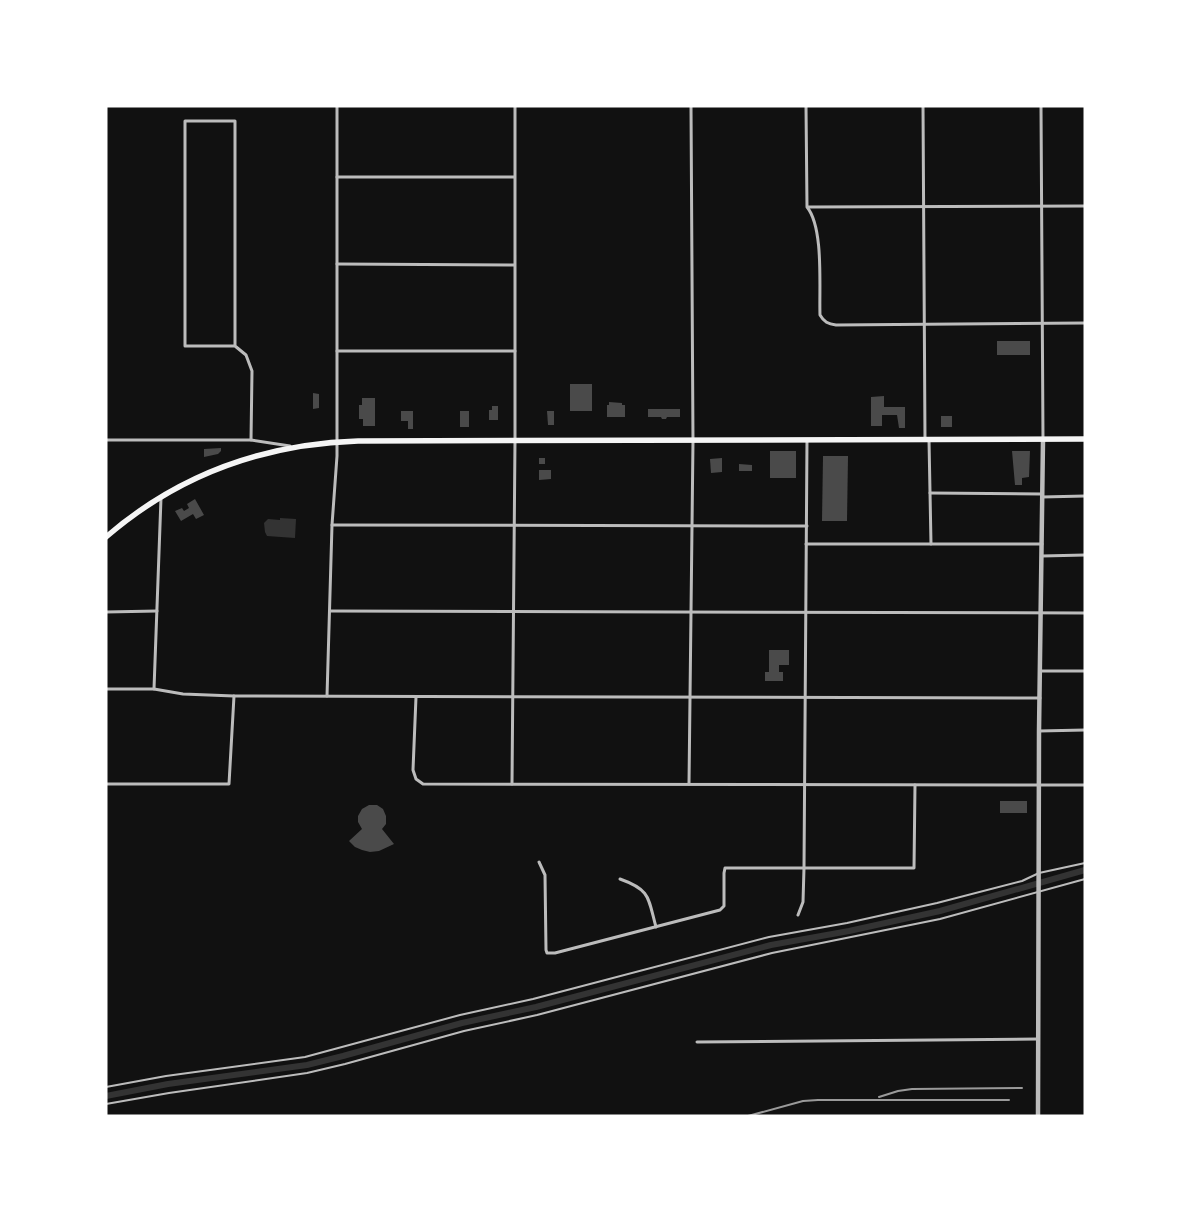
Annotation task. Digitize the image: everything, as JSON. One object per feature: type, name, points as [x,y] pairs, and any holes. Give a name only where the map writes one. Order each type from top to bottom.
[{"type":"main road","points":[[106,537],[133,515],[196,477],[219,467],[293,446],[337,442],[1085,439]]},
{"type":"street","points":[[327,696],[332,525],[337,442],[337,106]]},
{"type":"street","points":[[512,784],[515,106]]},
{"type":"street","points":[[689,784],[693,441],[691,106]]},
{"type":"street","points":[[806,106],[807,207],[813,214],[819,242],[820,314],[823,321],[836,325],[1085,323]]},
{"type":"street","points":[[923,106],[927,440],[931,544]]},
{"type":"street","points":[[1038,1116],[1039,731],[1043,440],[1041,106]]},
{"type":"street","points":[[235,346],[235,121],[185,121],[185,346],[235,346],[246,355],[252,371],[251,440]]},
{"type":"street","points":[[337,178],[514,177]]},
{"type":"street","points":[[807,207],[1085,206]]},
{"type":"street","points":[[337,264],[514,265]]},
{"type":"street","points":[[337,350],[515,351]]},
{"type":"street","points":[[106,440],[251,440],[293,446]]},
{"type":"street","points":[[798,915],[803,902],[804,868],[807,440]]},
{"type":"street","points":[[930,493],[1085,496]]},
{"type":"street","points":[[154,689],[161,497]]},
{"type":"street","points":[[332,525],[807,526]]},
{"type":"street","points":[[806,544],[1042,544]]},
{"type":"street","points":[[1042,556],[1085,555]]},
{"type":"street","points":[[106,612],[157,611]]},
{"type":"street","points":[[330,611],[1085,612]]},
{"type":"street","points":[[1040,671],[1085,671]]},
{"type":"street","points":[[106,689],[154,689],[183,694],[234,696],[1040,698]]},
{"type":"street","points":[[106,784],[229,784],[234,696]]},
{"type":"street","points":[[416,697],[413,770],[416,778],[423,784],[1085,785]]},
{"type":"street","points":[[1039,731],[1085,730]]},
{"type":"street","points":[[538,862],[545,875],[545,943],[547,953],[555,953],[656,928],[722,908],[725,868],[914,868],[915,785]]},
{"type":"street","points":[[620,879],[633,884],[645,892],[656,928]]},
{"type":"street","points":[[698,1042],[1038,1039]]},
{"type":"lane","points":[[106,1087],[166,1076],[305,1057],[460,1015],[533,999],[768,937],[847,923],[937,903],[1085,863]]},
{"type":"lane","points":[[106,1104],[308,1073],[464,1031],[537,1015],[772,953],[940,919],[1039,889],[1085,879]]},
{"type":"shaded area","points":[[280,518],[296,519],[295,538],[267,536],[264,523],[268,519],[280,520]]},
{"type":"building","points":[[997,341],[1030,341],[1030,355],[997,355]]},
{"type":"building","points":[[570,384],[592,384],[592,411],[570,411]]},
{"type":"building","points":[[313,393],[319,394],[319,408],[313,409]]},
{"type":"building","points":[[884,396],[884,407],[905,407],[905,428],[899,428],[897,415],[882,415],[882,426],[871,426],[871,397]]},
{"type":"building","points":[[362,398],[375,398],[375,426],[363,426],[363,419],[359,419],[359,405],[362,405]]},
{"type":"building","points":[[609,402],[625,405],[625,417],[607,417],[607,405],[609,405]]},
{"type":"building","points":[[492,406],[498,406],[498,420],[489,420],[489,410],[492,410]]},
{"type":"building","points":[[648,409],[680,409],[680,417],[662,419],[661,417],[648,417]]},
{"type":"building","points":[[401,411],[413,411],[413,429],[408,429],[408,421],[401,421]]},
{"type":"building","points":[[460,411],[469,411],[469,427],[460,427]]},
{"type":"building","points":[[547,411],[554,411],[554,425],[548,425]]},
{"type":"building","points":[[941,416],[952,416],[952,427],[941,427]]},
{"type":"building","points":[[221,448],[218,454],[204,457],[204,449]]},
{"type":"building","points":[[770,451],[796,451],[796,478],[770,478]]},
{"type":"building","points":[[1012,451],[1030,451],[1029,477],[1022,478],[1022,485],[1015,485]]},
{"type":"building","points":[[823,456],[848,456],[847,521],[822,521]]},
{"type":"building","points":[[539,458],[545,458],[545,464],[539,464]]},
{"type":"building","points":[[722,458],[722,472],[711,473],[710,459]]},
{"type":"building","points":[[739,464],[752,465],[752,471],[739,471]]},
{"type":"building","points":[[539,470],[551,470],[551,479],[539,480]]},
{"type":"building","points":[[195,499],[204,515],[196,519],[193,514],[181,521],[175,511],[182,508],[184,511],[189,508],[187,504]]},
{"type":"building","points":[[769,650],[789,650],[789,665],[779,665],[779,672],[783,672],[783,681],[765,681],[765,672],[769,672]]},
{"type":"building","points":[[1000,801],[1027,801],[1027,813],[1000,813]]},
{"type":"building","points":[[369,805],[377,805],[383,809],[386,816],[386,824],[382,829],[394,844],[379,851],[370,852],[362,850],[355,847],[349,841],[362,829],[358,822],[358,816],[362,809]]},
{"type":"waterway","points":[[106,1096],[168,1084],[307,1065],[462,1023],[536,1007],[771,945],[849,931],[940,911],[1085,870]]},
{"type":"railway","points":[[879,1097],[912,1089],[1022,1088]]},
{"type":"railway","points":[[748,1116],[803,1101],[818,1100],[1009,1100]]}]
